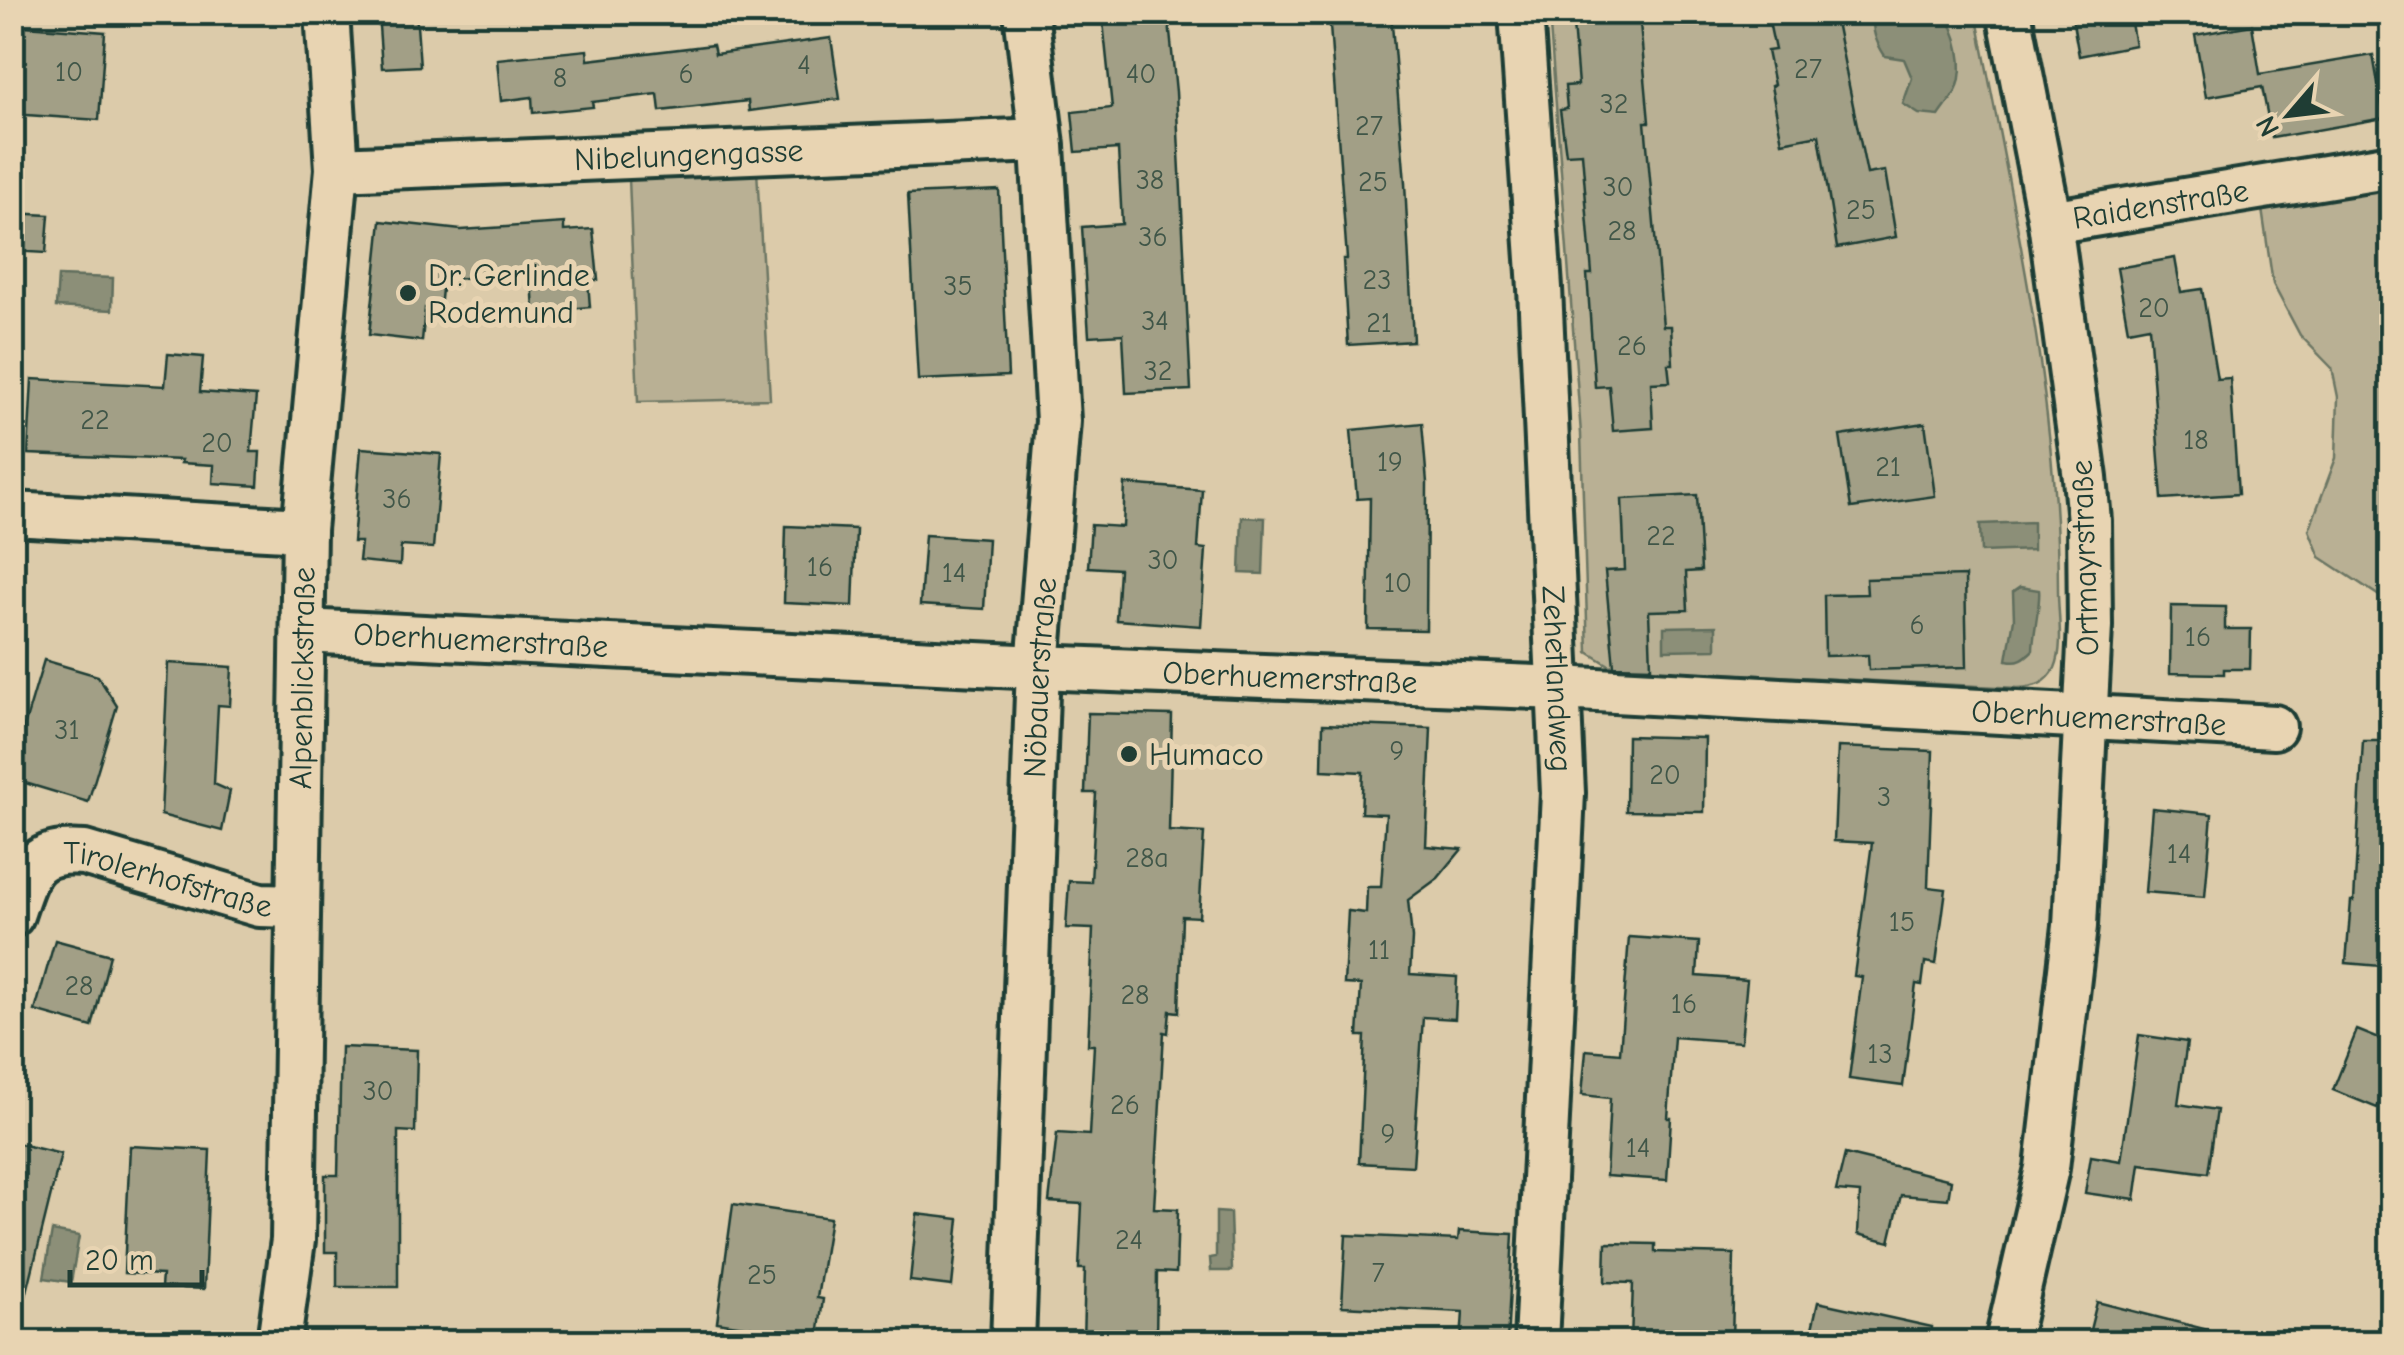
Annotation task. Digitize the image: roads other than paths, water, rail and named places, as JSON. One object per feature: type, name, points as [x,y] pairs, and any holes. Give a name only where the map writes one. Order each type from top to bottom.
[{"type":"street","name":"Alpenblickstraße","points":[[280,1342],[293,1240],[304,530],[337,169],[326,12]]},
{"type":"street","name":"Nöbauerstraße","points":[[1013,1342],[1038,667],[1058,421],[1041,140],[1026,12]]},
{"type":"street","name":"Zehetlandweg","points":[[1521,12],[1538,238],[1563,793],[1536,1342]]},
{"type":"street","name":"Ortmayrstraße","points":[[2007,1342],[2047,1168],[2074,926],[2090,626],[2089,521],[2050,222],[2009,12]]},
{"type":"street","name":"Nibelungengasse","points":[[337,169],[1041,140]]},
{"type":"street","name":"Raidenstraße","points":[[2050,222],[2392,166]]},
{"type":"street","points":[[12,514],[304,530]]},
{"type":"street","name":"Oberhuemerstraße","points":[[304,631],[1560,688],[2274,727]]},
{"type":"street","name":"Tirolerhofstraße","points":[[12,915],[32,866],[43,856],[63,851],[84,853],[260,905],[298,906]]},
{"type":"place","name":"Dr. Gerlinde Rodemund","points":[[408,293]]},
{"type":"place","name":"Humaco","points":[[1129,754]]}]
